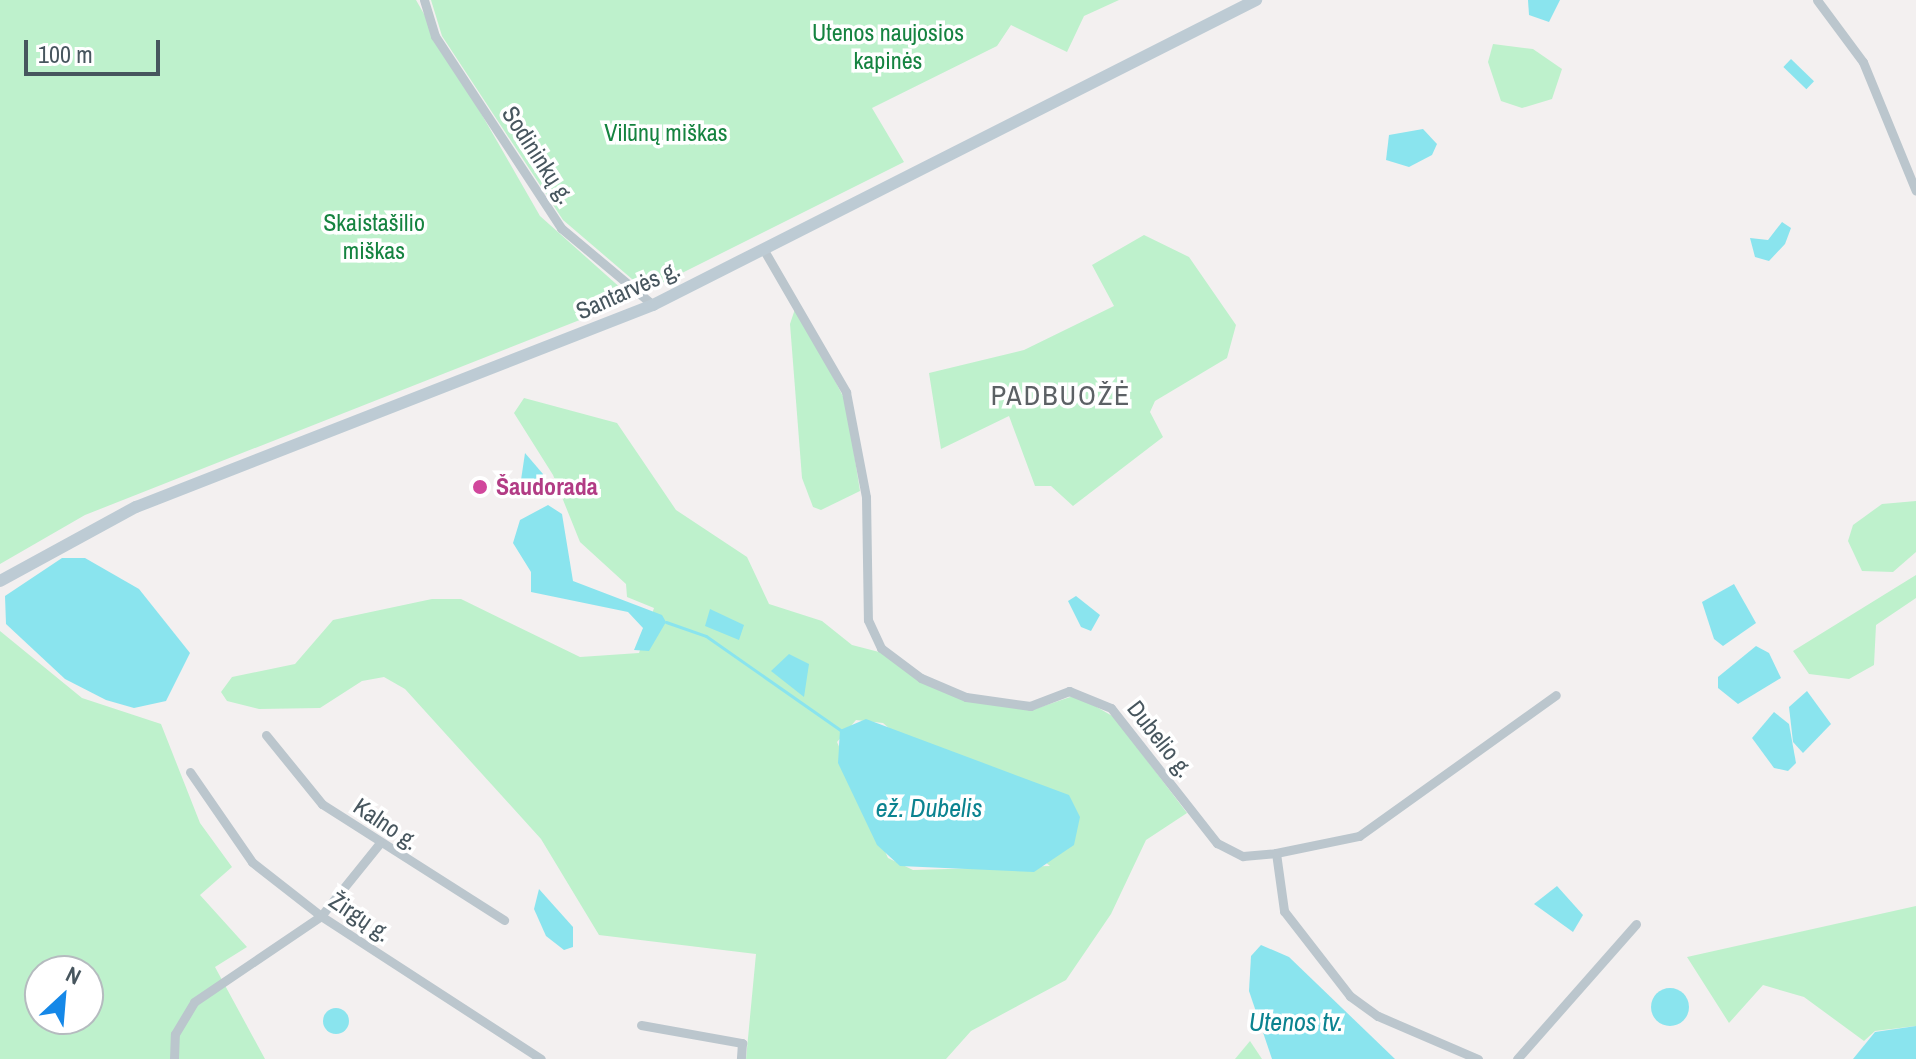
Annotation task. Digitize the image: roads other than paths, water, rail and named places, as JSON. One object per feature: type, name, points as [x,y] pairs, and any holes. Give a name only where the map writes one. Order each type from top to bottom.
[{"type":"main road","name":"Santarvės g.","points":[[0,581],[123,512],[653,305],[765,252],[1256,0]]},
{"type":"street","name":"Sodininkų g.","points":[[424,0],[435,36],[561,228],[653,305]]},
{"type":"street","points":[[1817,0],[1863,62],[1916,191]]},
{"type":"street","name":"Dubelio g.","points":[[765,252],[846,392],[866,497],[868,620],[881,648],[921,678],[966,697],[1030,706],[1069,691],[1085,693],[1111,708],[1217,843],[1243,856],[1276,853],[1359,836],[1556,695]]},
{"type":"street","name":"Kalno g.","points":[[266,735],[322,804],[379,844],[504,920]]},
{"type":"street","name":"Žirgų g.","points":[[190,772],[235,844],[321,916],[541,1059]]},
{"type":"street","points":[[174,1059],[175,1034],[194,1002],[321,916],[379,844]]},
{"type":"street","points":[[1276,853],[1284,911],[1350,996],[1378,1016],[1478,1059]]},
{"type":"street","points":[[1517,1059],[1636,924]]},
{"type":"street","points":[[641,1025],[742,1043],[741,1059]]},
{"type":"water","points":[[1528,0],[1560,0],[1549,22],[1529,15]]},
{"type":"water","points":[[1791,59],[1814,81],[1806,89],[1783,67]]},
{"type":"water","points":[[1423,129],[1437,144],[1432,155],[1409,167],[1386,160],[1389,135]]},
{"type":"water","points":[[1782,222],[1791,228],[1785,244],[1769,261],[1755,257],[1750,238],[1768,240]]},
{"type":"water","points":[[525,453],[543,474],[542,482],[521,480]]},
{"type":"water","points":[[548,505],[562,514],[573,581],[662,615],[666,622],[649,651],[634,650],[643,628],[628,612],[531,592],[531,572],[513,543],[520,520]]},
{"type":"water","points":[[62,558],[85,558],[139,589],[190,653],[166,701],[134,708],[106,700],[65,679],[6,624],[5,596]]},
{"type":"water","points":[[1734,584],[1756,623],[1723,646],[1714,639],[1702,602]]},
{"type":"water","points":[[1076,596],[1100,615],[1091,631],[1081,627],[1068,601]]},
{"type":"water","points":[[710,609],[744,625],[739,640],[705,626]]},
{"type":"water","points":[[1756,646],[1769,653],[1781,678],[1738,704],[1718,688],[1718,677]]},
{"type":"water","points":[[789,654],[809,664],[804,697],[771,671]]},
{"type":"water","points":[[1807,691],[1831,724],[1803,753],[1793,742],[1789,707]]},
{"type":"water","points":[[1774,712],[1789,724],[1796,763],[1788,771],[1774,768],[1752,738]]},
{"type":"water","name":"ež. Dubelis","points":[[866,719],[1069,795],[1080,817],[1074,845],[1034,872],[900,866],[877,845],[838,763],[840,730]]},
{"type":"water","points":[[1557,886],[1583,915],[1573,932],[1534,904]]},
{"type":"water","points":[[539,889],[573,927],[573,947],[564,950],[546,936],[534,909]]},
{"type":"water","name":"Utenos tv.","points":[[1261,945],[1289,957],[1395,1059],[1272,1059],[1249,991],[1251,956]]},
{"type":"water","points":[[1670,988],[1684,993],[1689,1007],[1684,1021],[1670,1026],[1656,1021],[1651,1007],[1656,993]]},
{"type":"water","points":[[336,1008],[345,1012],[349,1021],[345,1030],[336,1034],[327,1030],[323,1021],[327,1012]]},
{"type":"water","points":[[1916,1026],[1916,1059],[1853,1059],[1875,1032]]},
{"type":"waterway","points":[[666,622],[706,636],[840,730]]},
{"type":"place","name":"Šaudorada","points":[[480,487]]},
{"type":"district","name":"PADBUOŽĖ","points":[[1061,395]]},
{"type":"park label","name":"Utenos naujosios kapinės","points":[[888,47]]},
{"type":"park label","name":"Vilūnų miškas","points":[[666,133]]},
{"type":"park label","name":"Skaistašilio miškas","points":[[374,237]]}]
